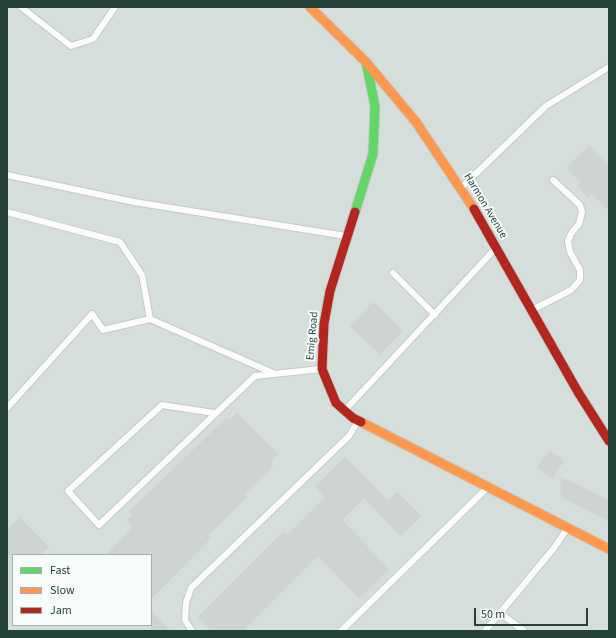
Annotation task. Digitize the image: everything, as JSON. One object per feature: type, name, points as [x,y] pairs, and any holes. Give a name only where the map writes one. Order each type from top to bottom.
[{"type":"street","name":"Harmon Avenue","points":[[310,7],[366,62],[416,122],[461,188],[578,392],[609,441]]},
{"type":"street","name":"Emig Road","points":[[366,62],[375,106],[373,154],[330,291],[324,324],[322,369],[326,382],[336,403],[353,418],[487,488],[609,549]]},
{"type":"lane","points":[[21,7],[71,46],[93,39],[115,7]]},
{"type":"lane","points":[[461,188],[546,106],[609,67]]},
{"type":"lane","points":[[7,175],[134,202],[348,236]]},
{"type":"lane","points":[[532,310],[571,290],[580,280],[580,270],[570,252],[568,241],[572,232],[579,224],[582,212],[580,205],[553,180]]},
{"type":"lane","points":[[7,212],[120,242],[142,275],[150,319]]},
{"type":"lane","points":[[345,410],[496,248]]},
{"type":"lane","points":[[393,273],[435,314]]},
{"type":"lane","points":[[7,408],[92,314],[103,330],[150,319],[275,374]]},
{"type":"lane","points":[[214,414],[162,405],[68,491],[100,525],[255,376],[322,369]]},
{"type":"lane","points":[[192,631],[185,620],[186,603],[191,588],[349,436],[359,421]]},
{"type":"lane","points":[[341,631],[487,488]]},
{"type":"lane","points":[[486,631],[568,529]]},
{"type":"lane","points":[[500,613],[524,631]]},
{"type":"shaded area","points":[[7,7],[609,7],[609,631],[7,631]]},
{"type":"building","points":[[589,146],[609,166],[609,211],[591,193],[588,197],[578,186],[581,183],[566,168]]},
{"type":"building","points":[[373,302],[403,331],[380,354],[350,326]]},
{"type":"building","points":[[237,413],[278,454],[270,463],[273,466],[245,494],[247,497],[208,535],[211,538],[152,598],[152,554],[106,554],[133,527],[127,520],[132,515],[129,512],[226,418],[229,421]]},
{"type":"building","points":[[550,451],[564,461],[552,478],[537,467]]},
{"type":"building","points":[[345,457],[388,501],[397,492],[421,516],[401,536],[364,498],[342,520],[389,569],[359,598],[318,556],[243,631],[212,631],[198,617],[283,532],[287,535],[325,497],[315,487]]},
{"type":"building","points":[[561,477],[609,501],[609,521],[561,497]]},
{"type":"building","points":[[20,518],[49,547],[41,554],[7,555],[7,530]]},
{"type":"building","points":[[152,612],[171,631],[151,631]]},
{"type":"traffic: fast","points":[[355,212],[373,154],[375,106],[366,62]]},
{"type":"traffic: slow","points":[[310,7],[366,62],[416,122],[474,209]]},
{"type":"traffic: slow","points":[[361,422],[609,549]]},
{"type":"traffic: jam","points":[[474,209],[578,392],[609,441]]},
{"type":"traffic: jam","points":[[355,212],[330,291],[324,324],[322,369],[336,403],[353,418],[361,422]]}]
